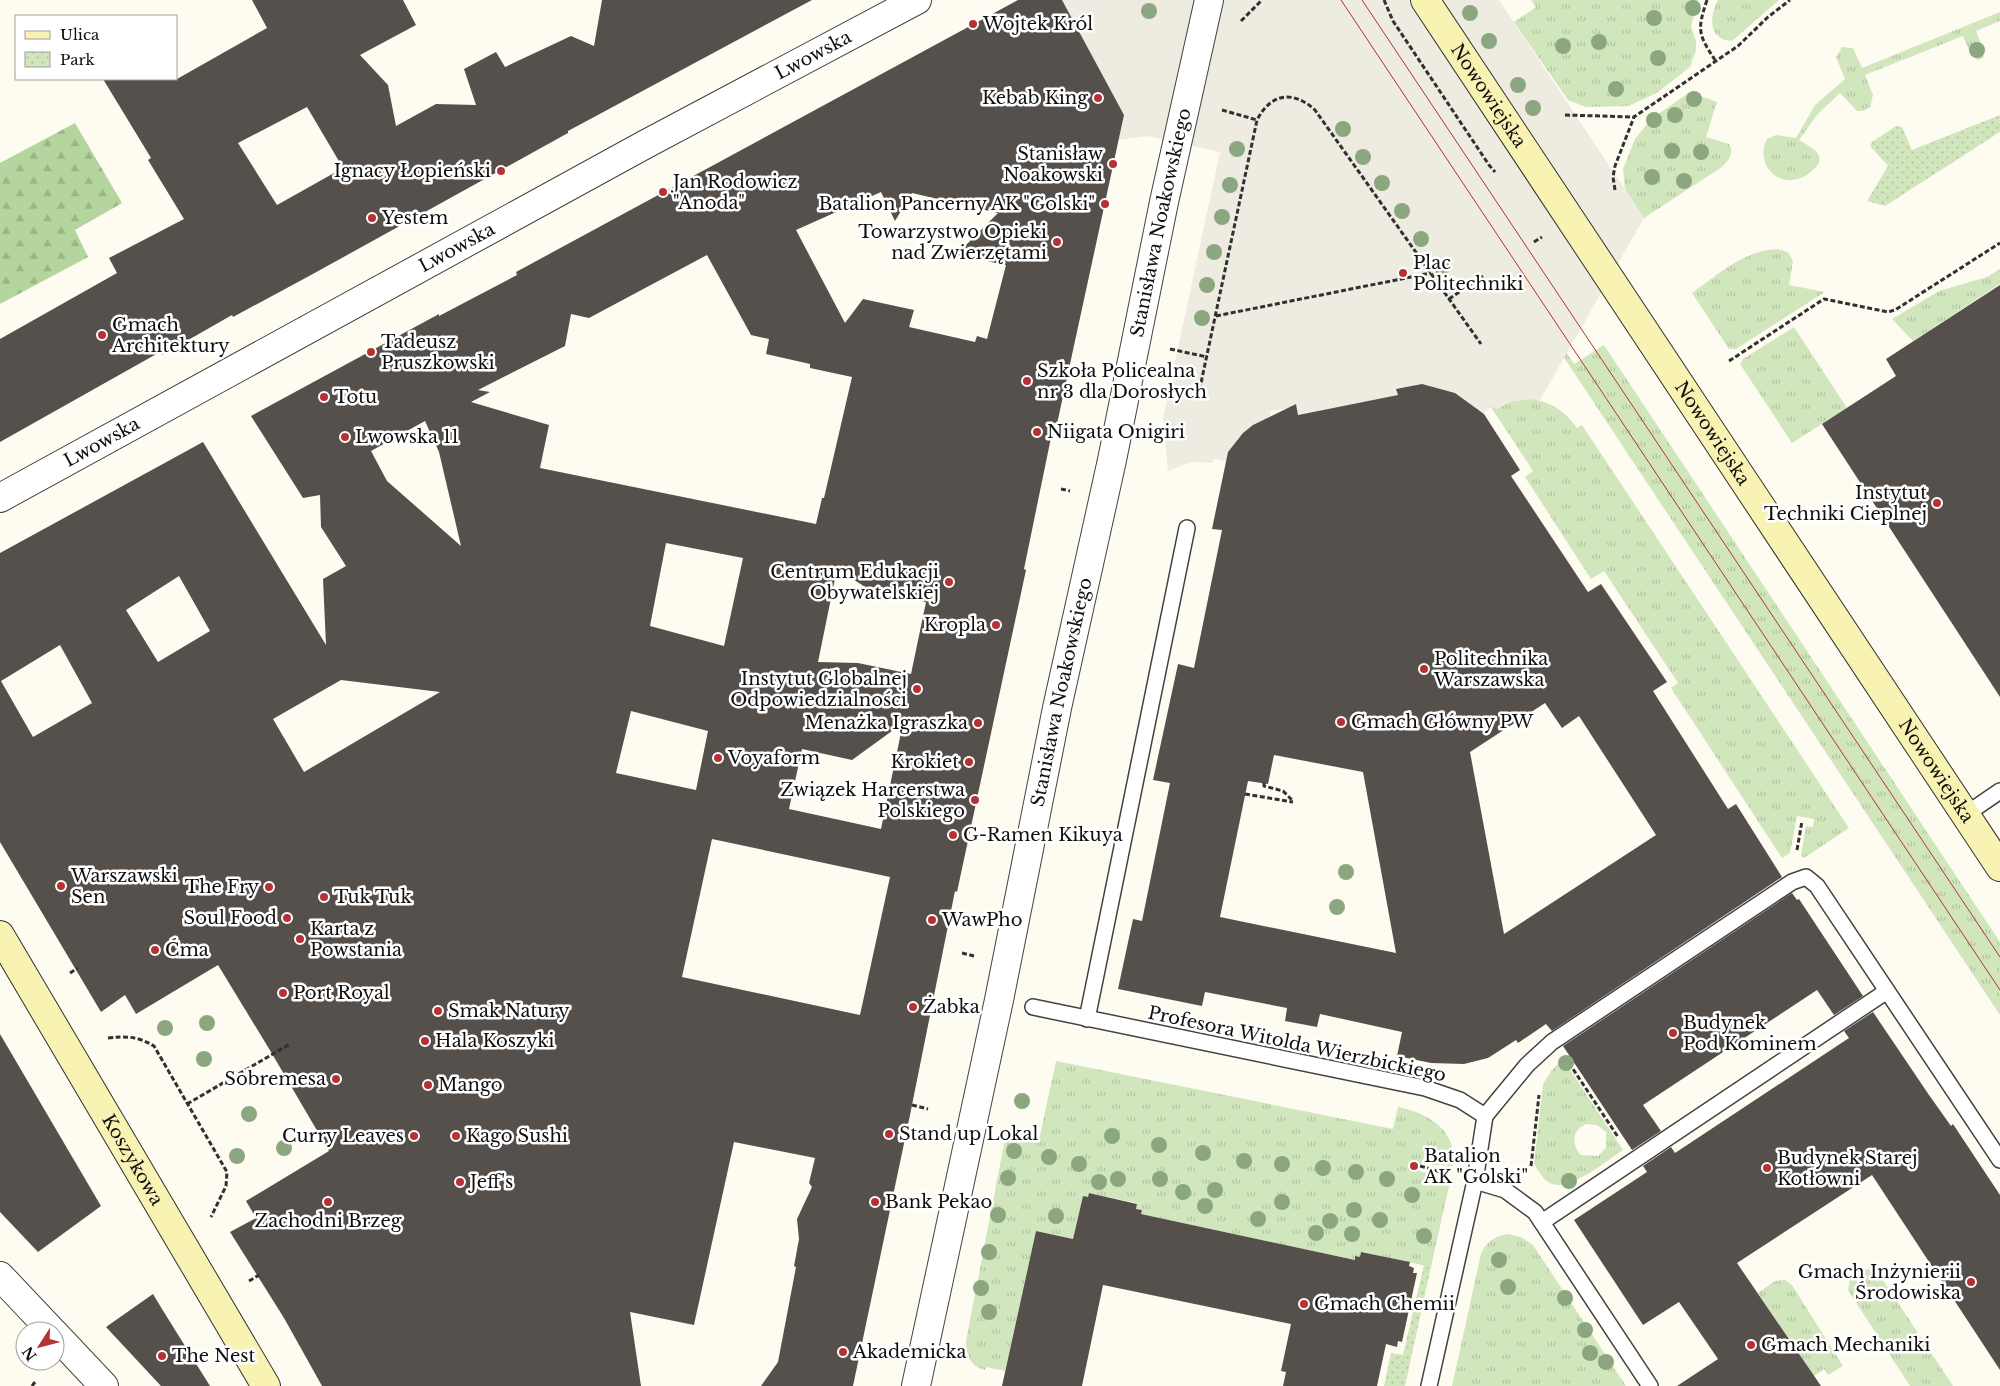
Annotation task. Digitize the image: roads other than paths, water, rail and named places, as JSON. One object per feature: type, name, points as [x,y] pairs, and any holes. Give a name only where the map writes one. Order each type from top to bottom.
[{"type":"street","name":"Lwowska","points":[[0,498],[646,144],[917,0]]},
{"type":"street","name":"Stanisława Noakowskiego","points":[[916,1386],[997,1010],[1057,708],[1112,460],[1164,202],[1209,0]]},
{"type":"street","name":"Nowowiejska","points":[[1425,0],[2000,867]]},
{"type":"street","name":"Koszykowa","points":[[0,935],[266,1386]]},
{"type":"street","points":[[0,1276],[43,1321]]},
{"type":"street","points":[[65,1345],[104,1386]]},
{"type":"lane","points":[[1087,1019],[1187,528]]},
{"type":"lane","points":[[1965,815],[2000,791]]},
{"type":"lane","points":[[1429,1386],[1475,1181],[1485,1116],[1527,1065],[1554,1040],[1800,877],[1810,878],[1815,884],[2000,1160]]},
{"type":"lane","points":[[1542,1222],[1887,991]]},
{"type":"lane","name":"Profesora Witolda Wierzbickiego","points":[[1033,1007],[1425,1088],[1460,1100],[1485,1116]]},
{"type":"lane","points":[[1475,1181],[1493,1185],[1516,1196],[1535,1212],[1650,1386]]},
{"type":"tram line","points":[[1341,0],[2000,990]]},
{"type":"tram line","points":[[1362,0],[2000,957]]},
{"type":"place","name":"Wojtek Król","points":[[973,24]]},
{"type":"place","name":"Kebab King","points":[[1098,98]]},
{"type":"place","name":"Stanisław Noakowski","points":[[1113,164]]},
{"type":"place","name":"Ignacy Łopieński","points":[[501,171]]},
{"type":"place","name":"Jan Rodowicz \"Anoda\"","points":[[663,192]]},
{"type":"place","name":"Batalion Pancerny AK \"Golski\"","points":[[1105,204]]},
{"type":"place","name":"Yestem","points":[[372,218]]},
{"type":"place","name":"Towarzystwo Opieki nad Zwierzętami","points":[[1057,242]]},
{"type":"place","name":"Plac Politechniki","points":[[1403,273]]},
{"type":"place","name":"Gmach Architektury","points":[[102,335]]},
{"type":"place","name":"Tadeusz Pruszkowski","points":[[371,352]]},
{"type":"place","name":"Szkoła Policealna nr 3 dla Dorosłych","points":[[1027,381]]},
{"type":"place","name":"Totu","points":[[324,397]]},
{"type":"place","name":"Niigata Onigiri","points":[[1037,432]]},
{"type":"place","name":"Lwowska 11","points":[[345,437]]},
{"type":"place","name":"Instytut Techniki Cieplnej","points":[[1937,503]]},
{"type":"place","name":"Centrum Edukacji Obywatelskiej","points":[[949,582]]},
{"type":"place","name":"Kropla","points":[[996,625]]},
{"type":"place","name":"Politechnika Warszawska","points":[[1424,669]]},
{"type":"place","name":"Instytut Globalnej Odpowiedzialności","points":[[917,689]]},
{"type":"place","name":"Gmach Główny PW","points":[[1341,722]]},
{"type":"place","name":"Menażka Igraszka","points":[[978,723]]},
{"type":"place","name":"Voyaform","points":[[718,758]]},
{"type":"place","name":"Krokiet","points":[[969,762]]},
{"type":"place","name":"Związek Harcerstwa Polskiego","points":[[975,800]]},
{"type":"place","name":"G-Ramen Kikuya","points":[[953,835]]},
{"type":"place","name":"Warszawski Sen","points":[[61,886]]},
{"type":"place","name":"The Fry","points":[[269,887]]},
{"type":"place","name":"Tuk Tuk","points":[[324,897]]},
{"type":"place","name":"Soul Food","points":[[287,918]]},
{"type":"place","name":"WawPho","points":[[932,920]]},
{"type":"place","name":"Karta z Powstania","points":[[300,939]]},
{"type":"place","name":"Ćma","points":[[155,950]]},
{"type":"place","name":"Port Royal","points":[[283,993]]},
{"type":"place","name":"Żabka","points":[[913,1007]]},
{"type":"place","name":"Smak Natury","points":[[438,1011]]},
{"type":"place","name":"Budynek Pod Kominem","points":[[1673,1033]]},
{"type":"place","name":"Hala Koszyki","points":[[425,1041]]},
{"type":"place","name":"Sobremesa","points":[[336,1079]]},
{"type":"place","name":"Mango","points":[[428,1085]]},
{"type":"place","name":"Stand up Lokal","points":[[889,1134]]},
{"type":"place","name":"Curry Leaves","points":[[414,1136]]},
{"type":"place","name":"Kago Sushi","points":[[456,1136]]},
{"type":"place","name":"Batalion AK \"Golski\"","points":[[1414,1166]]},
{"type":"place","name":"Budynek Starej Kotłowni","points":[[1767,1168]]},
{"type":"place","name":"Jeff's","points":[[460,1182]]},
{"type":"place","name":"Zachodni Brzeg","points":[[328,1202]]},
{"type":"place","name":"Bank Pekao","points":[[875,1202]]},
{"type":"place","name":"Gmach Inżynierii Środowiska","points":[[1971,1282]]},
{"type":"place","name":"Gmach Chemii","points":[[1304,1304]]},
{"type":"place","name":"Gmach Mechaniki","points":[[1751,1345]]},
{"type":"place","name":"Akademicka","points":[[843,1352]]},
{"type":"place","name":"The Nest","points":[[162,1356]]}]
